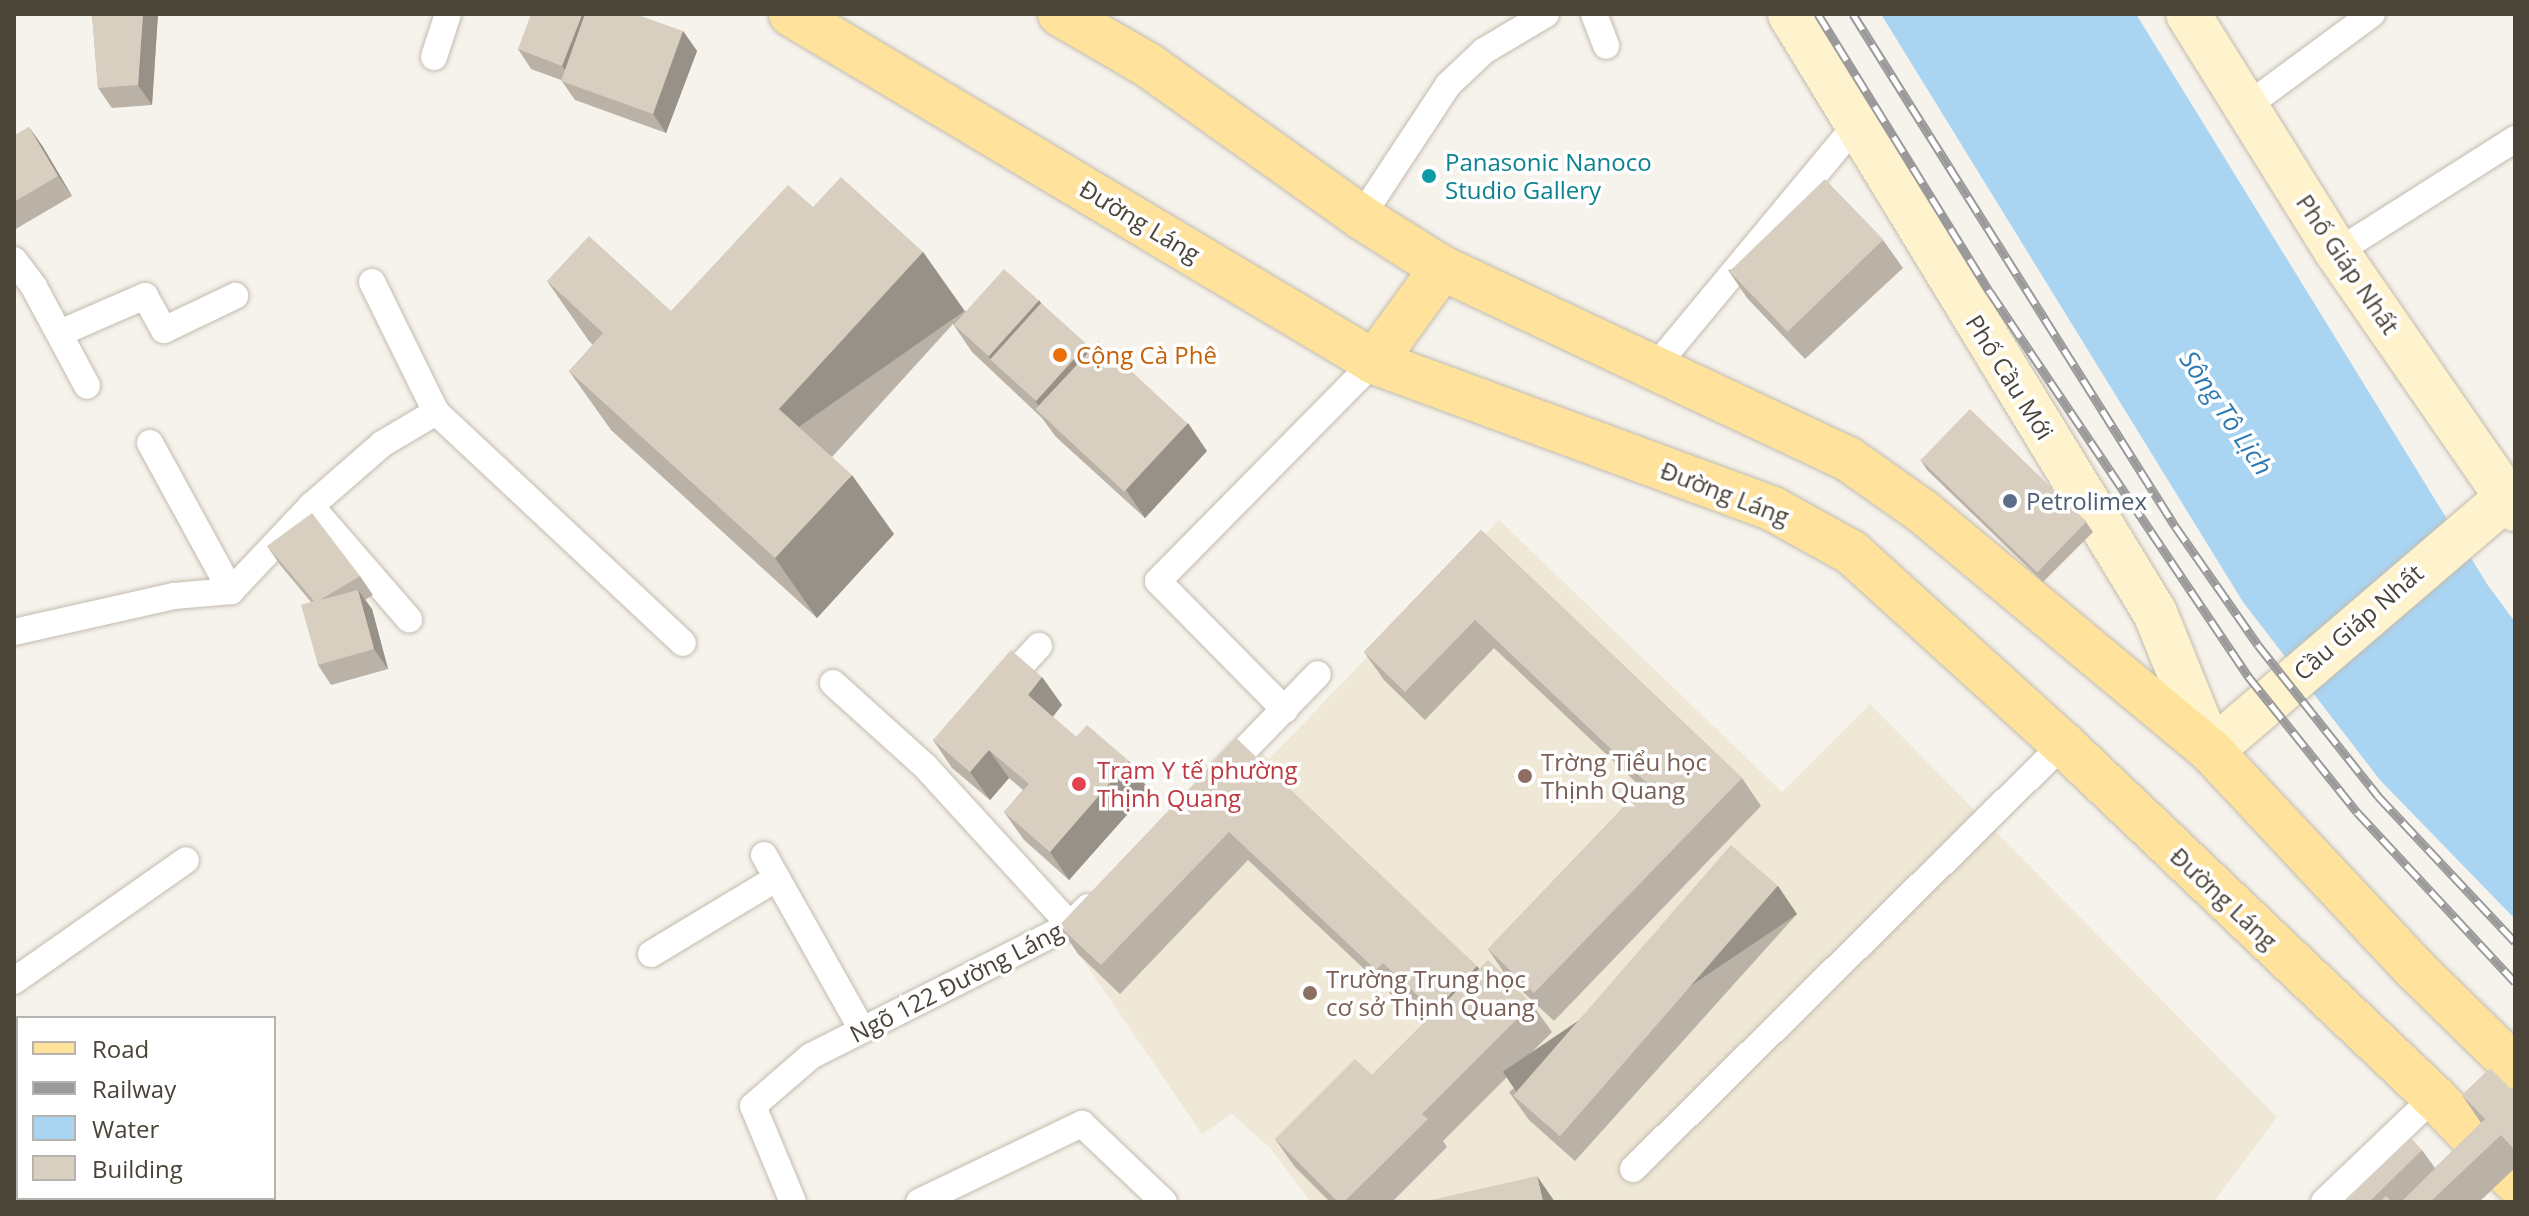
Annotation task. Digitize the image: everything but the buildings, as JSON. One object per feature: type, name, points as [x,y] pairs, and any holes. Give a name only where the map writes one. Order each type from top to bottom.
[{"type":"main road","name":"Đường Láng","points":[[791,14],[1374,362],[1813,528],[1896,589],[2063,744],[2434,1097],[2515,1181]]},
{"type":"main road","points":[[1060,14],[1148,65],[1361,217],[1442,268],[1848,459],[1922,511],[2211,751],[2515,1067]]},
{"type":"main road","name":"Phố Cầu Mới","points":[[1790,14],[2155,613],[2211,751]]},
{"type":"main road","name":"Phố Giáp Nhất","points":[[2188,14],[2337,252],[2512,499]]},
{"type":"main road","points":[[1374,362],[1442,268]]},
{"type":"main road","name":"Cầu Giáp Nhất","points":[[2211,751],[2465,528],[2512,499]]},
{"type":"lane","points":[[434,57],[448,14]]},
{"type":"lane","points":[[1361,217],[1448,85],[1484,51],[1546,14]]},
{"type":"lane","points":[[1594,14],[1606,46]]},
{"type":"lane","points":[[2247,106],[2372,14]]},
{"type":"lane","points":[[1655,367],[1857,124]]},
{"type":"lane","points":[[2337,252],[2515,139]]},
{"type":"lane","points":[[14,260],[60,333],[87,386]]},
{"type":"lane","points":[[372,282],[436,412],[683,643]]},
{"type":"lane","points":[[60,333],[145,296],[164,330],[235,296]]},
{"type":"lane","points":[[1285,710],[1158,581],[1374,362]]},
{"type":"lane","points":[[14,632],[174,596],[231,591],[311,506],[382,444],[436,412]]},
{"type":"lane","points":[[150,443],[231,591]]},
{"type":"lane","points":[[311,506],[409,619]]},
{"type":"lane","points":[[977,712],[1039,646]]},
{"type":"lane","points":[[1205,789],[1318,674]]},
{"type":"lane","points":[[833,683],[925,766],[1070,925]]},
{"type":"lane","points":[[925,766],[946,744]]},
{"type":"lane","points":[[1633,1169],[2063,744]]},
{"type":"lane","points":[[14,981],[186,860]]},
{"type":"lane","points":[[651,954],[771,867],[861,1028]]},
{"type":"lane","name":"Ngõ 122 Đường Láng","points":[[793,1202],[753,1106],[811,1056],[861,1028],[1070,925],[1104,891]]},
{"type":"lane","points":[[2324,1202],[2434,1097]]},
{"type":"lane","points":[[919,1202],[1082,1124],[1164,1202]]},
{"type":"shaded area","points":[[1499,520],[1782,792],[1870,704],[2277,1117],[2214,1202],[1311,1202],[1271,1149],[1232,1114],[1202,1134],[1070,941],[1257,749],[1269,759]]},
{"type":"water","name":"Sông Tô Lịch","points":[[1881,14],[2136,14],[2487,584],[2515,622],[2515,919],[2380,780],[2243,602]]},
{"type":"railway","points":[[1818,14],[1990,292],[2248,676],[2357,812],[2515,982]]},
{"type":"railway","points":[[1853,14],[2175,526],[2258,645],[2378,796],[2515,942]]},
{"type":"place","name":"Panasonic Nanoco Studio Gallery","points":[[1429,176]]},
{"type":"place","name":"Cộng Cà Phê","points":[[1060,355]]},
{"type":"place","name":"Petrolimex","points":[[2010,501]]},
{"type":"place","name":"Trờng Tiểu học Thịnh Quang","points":[[1525,776]]},
{"type":"place","name":"Trạm Y tế phường Thịnh Quang","points":[[1079,784]]},
{"type":"place","name":"Trường Trung học cơ sở Thịnh Quang","points":[[1310,993]]}]
